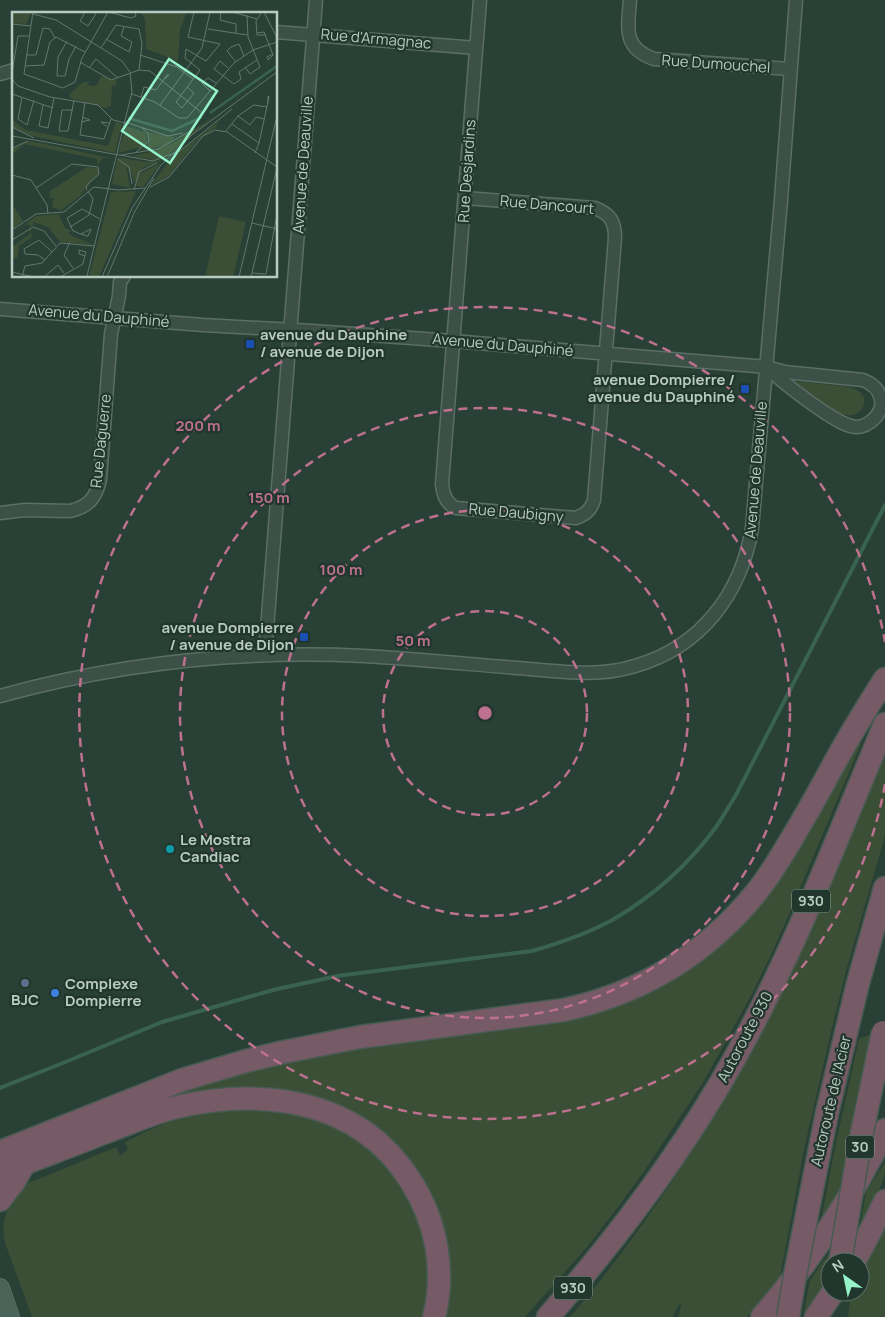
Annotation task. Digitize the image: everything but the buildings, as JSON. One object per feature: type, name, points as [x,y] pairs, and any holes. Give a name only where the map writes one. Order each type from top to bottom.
[{"type":"highway","points":[[0,1152],[182,1080],[246,1060],[360,1037],[564,1010],[606,999],[655,978],[679,964],[703,946],[756,894],[780,858],[858,722],[885,679]]},
{"type":"highway","name":"Autoroute 930","points":[[548,1317],[602,1252],[662,1173],[707,1106],[736,1056],[789,952],[885,724]]},
{"type":"highway","name":"Autoroute de l'Acier","points":[[788,1317],[827,1113],[858,983],[885,888]]},
{"type":"highway","name":"30","points":[[842,1252],[861,1137],[884,1028]]},
{"type":"highway","points":[[0,1173],[144,1118],[173,1108],[194,1104],[267,1100],[302,1105],[332,1114],[365,1132],[388,1152],[406,1173],[421,1198],[432,1227],[438,1256],[439,1289],[434,1317]]},
{"type":"highway","points":[[762,1317],[793,1280],[838,1215],[858,1183],[885,1130]]},
{"type":"highway","points":[[0,1200],[14,1182],[24,1164]]},
{"type":"highway","points":[[859,1252],[885,1201]]},
{"type":"highway","points":[[816,1317],[827,1302]]},
{"type":"highway","points":[[832,1317],[834,1302]]},
{"type":"street","name":"Avenue de Deauville","points":[[265,655],[316,0]]},
{"type":"street","name":"Rue Desjardins","points":[[453,342],[480,0]]},
{"type":"street","name":"Rue Dumouchel","points":[[630,0],[628,35],[637,51],[645,56],[654,59],[790,69]]},
{"type":"street","name":"Avenue de Deauville","points":[[0,696],[106,671],[180,661],[265,655],[316,654],[366,656],[582,673],[606,672],[646,662],[666,653],[687,640],[713,616],[732,589],[743,565],[750,542],[781,200],[796,0]]},
{"type":"street","name":"Rue d'Armagnac","points":[[278,32],[476,48]]},
{"type":"street","name":"Rue Dancourt","points":[[465,198],[595,208],[609,216],[613,224],[614,238],[604,354]]},
{"type":"street","name":"Rue Daguerre","points":[[0,514],[25,510],[70,511],[82,508],[96,494],[100,480],[110,334],[121,278]]},
{"type":"street","name":"Avenue du Dauphiné","points":[[0,308],[766,367],[785,372],[863,380],[870,383],[879,394],[882,400],[881,406],[875,418],[864,425],[854,427],[847,425],[803,398],[766,367]]},
{"type":"street","name":"Rue Daubigny","points":[[453,342],[442,484],[444,495],[448,502],[456,508],[571,518],[576,518],[586,513],[594,500],[604,354]]},
{"type":"street","points":[[0,1288],[10,1317]]},
{"type":"green space","points":[[793,381],[844,386],[855,389],[864,397],[864,406],[857,413],[846,415],[827,406],[792,384]]},
{"type":"green space","points":[[855,741],[861,744],[787,919],[752,994],[704,1081],[618,1207],[587,1247],[525,1317],[443,1317],[436,1208],[306,1096],[102,1126],[184,1087],[315,1053],[489,1028],[699,960]]},
{"type":"green space","points":[[885,749],[885,836],[846,971],[831,1032],[805,1145],[780,1277],[747,1317],[678,1317],[680,1303],[673,1317],[570,1317],[616,1261],[658,1202],[736,1078]]},
{"type":"green space","points":[[871,1034],[841,1189],[821,1219],[859,1039]]},
{"type":"green space","points":[[273,1109],[304,1115],[340,1127],[366,1144],[404,1186],[424,1228],[430,1281],[425,1317],[32,1317],[5,1243],[3,1228],[6,1213],[12,1199],[20,1190],[30,1182],[116,1147],[120,1155],[128,1150],[125,1142],[175,1120],[211,1112]]},
{"type":"green space","points":[[885,1162],[885,1174],[875,1202],[858,1239],[866,1192]]},
{"type":"green space","points":[[885,1229],[885,1317],[848,1317],[850,1302],[870,1302],[870,1254]]},
{"type":"green space","points":[[820,1266],[820,1296],[805,1317],[803,1317],[810,1280]]},
{"type":"waterway","points":[[0,1088],[162,1022],[273,990],[337,976],[532,951],[584,933],[628,910],[670,878],[694,854],[716,827],[736,795],[885,505]]},
{"type":"place","name":"avenue du Dauphine / avenue de Dijon","points":[[250,344]]},
{"type":"place","name":"avenue Dompierre / avenue du Dauphiné","points":[[745,389]]},
{"type":"place","name":"avenue Dompierre / avenue de Dijon","points":[[304,637]]},
{"type":"place","name":"Le Mostra Candiac","points":[[170,849]]},
{"type":"place","name":"BJC","points":[[25,983]]},
{"type":"place","name":"Complexe Dompierre","points":[[55,993]]}]
